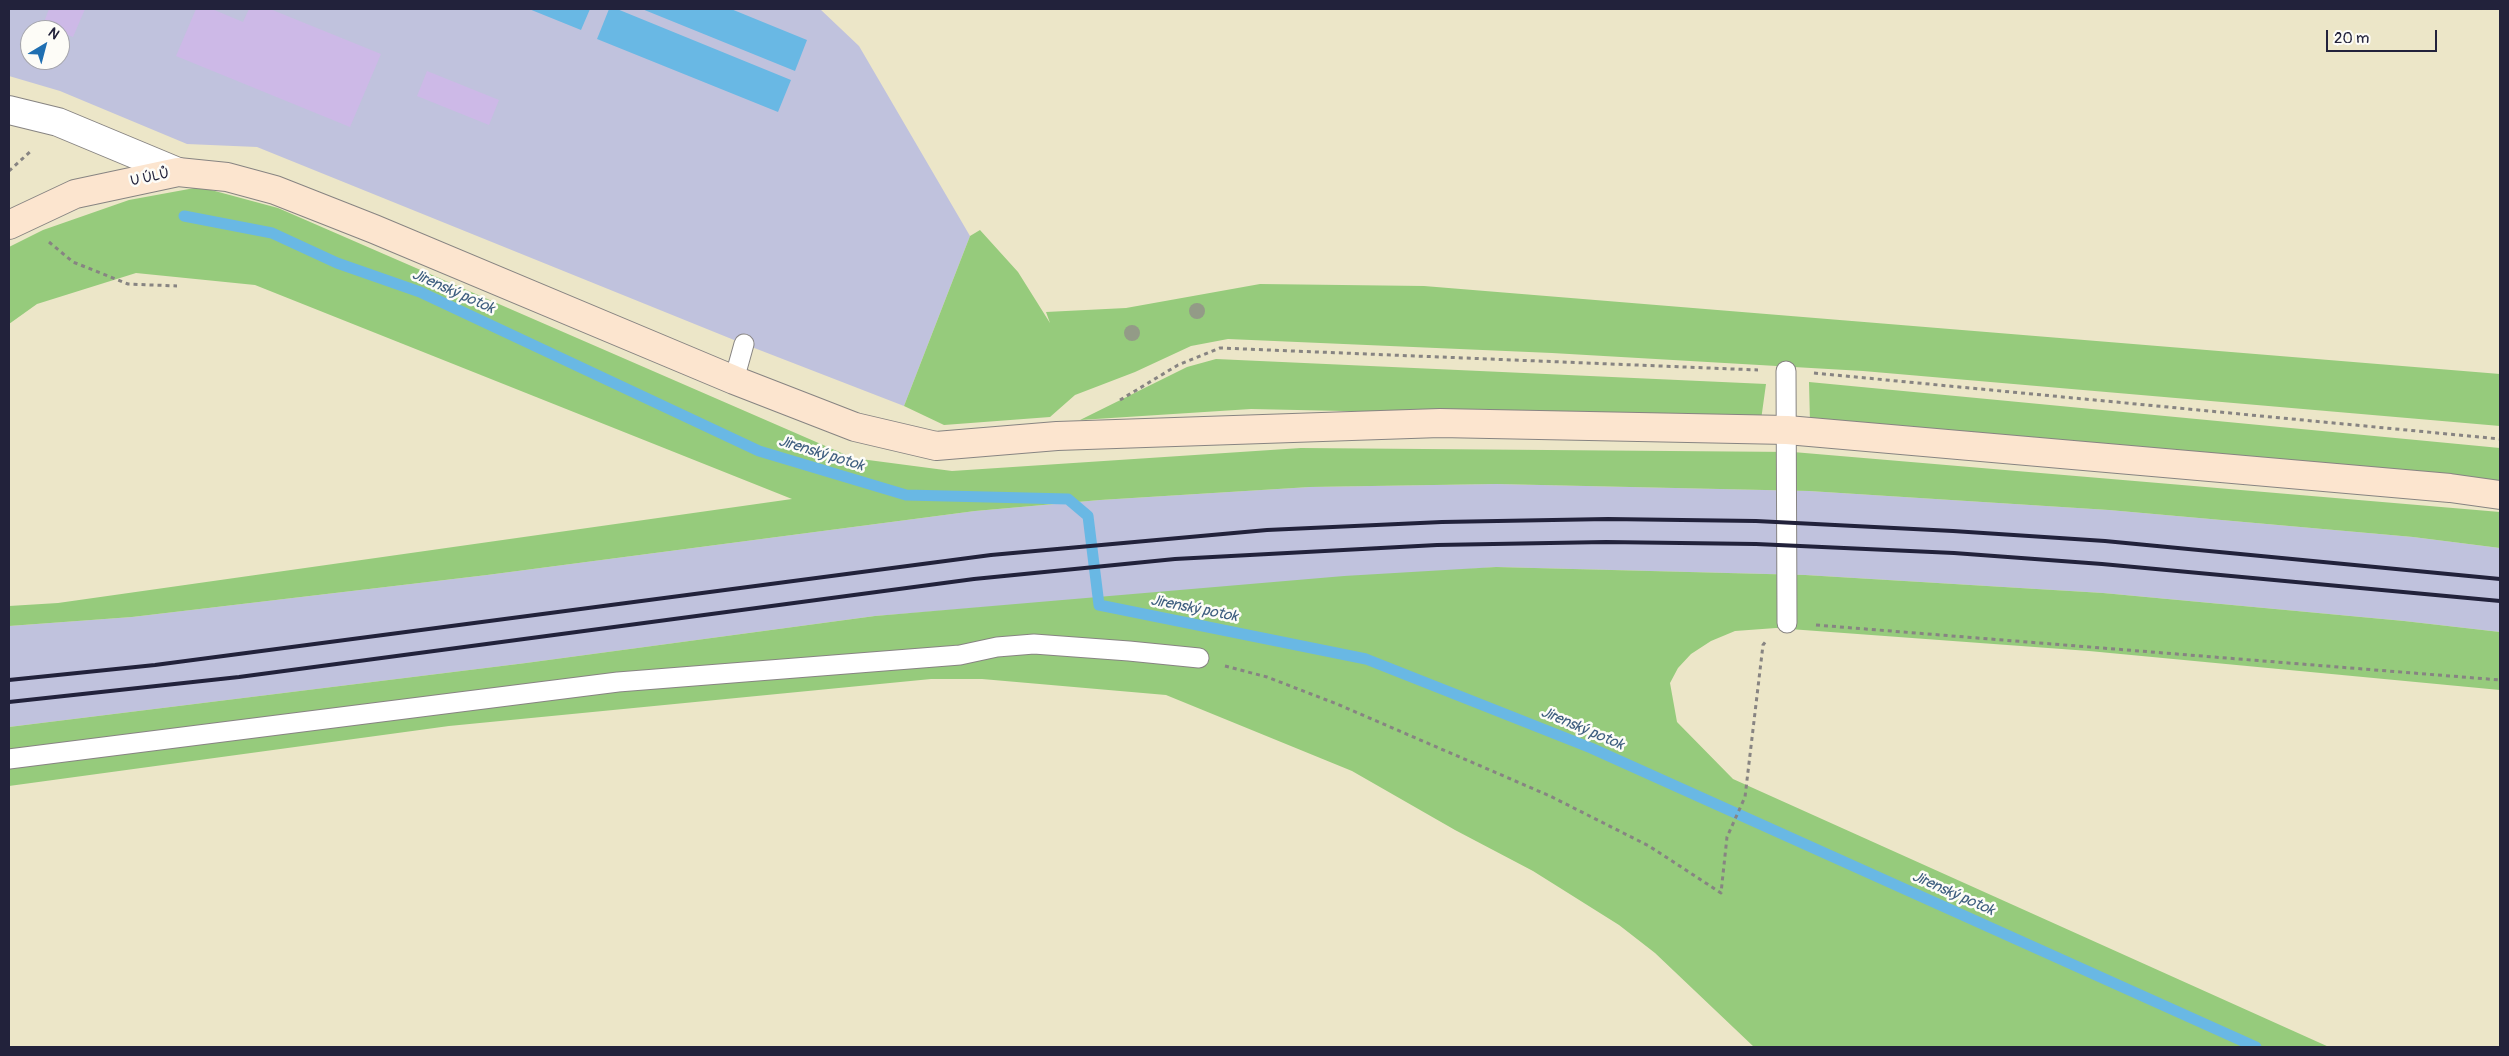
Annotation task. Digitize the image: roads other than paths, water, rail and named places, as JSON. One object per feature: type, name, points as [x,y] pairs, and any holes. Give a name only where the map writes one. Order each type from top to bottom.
[{"type":"street","name":"U ÚLŮ","points":[[9,110],[58,122],[178,172]]},
{"type":"street","name":"U ÚLŮ","points":[[15,222],[75,194],[178,172]]},
{"type":"street","points":[[178,172],[227,177],[275,190],[374,229],[734,380],[855,427],[936,446],[1057,436],[1440,423],[1787,430],[2450,488],[2500,495]]},
{"type":"lane","points":[[734,380],[744,344]]},
{"type":"lane","points":[[1786,371],[1787,623]]},
{"type":"lane","points":[[9,758],[618,682],[960,655],[997,647],[1034,644],[1129,650],[1199,658]]},
{"type":"water","points":[[529,9],[590,9],[581,30]]},
{"type":"water","points":[[609,9],[617,9],[791,80],[778,112],[597,39]]},
{"type":"water","points":[[642,9],[731,9],[807,40],[795,71]]},
{"type":"waterway","name":"Jirenský potok","points":[[184,216],[272,233],[337,263],[420,292],[759,451],[906,495],[1068,499],[1088,516],[1099,605],[1366,659],[1591,748],[2256,1047]]},
{"type":"railway","points":[[9,680],[155,665],[991,555],[1267,530],[1442,522],[1608,519],[1756,521],[1953,531],[2105,541],[2500,579]]},
{"type":"railway","points":[[9,702],[239,677],[974,579],[1175,559],[1437,545],[1606,542],[1756,544],[1954,553],[2102,564],[2500,601]]}]
